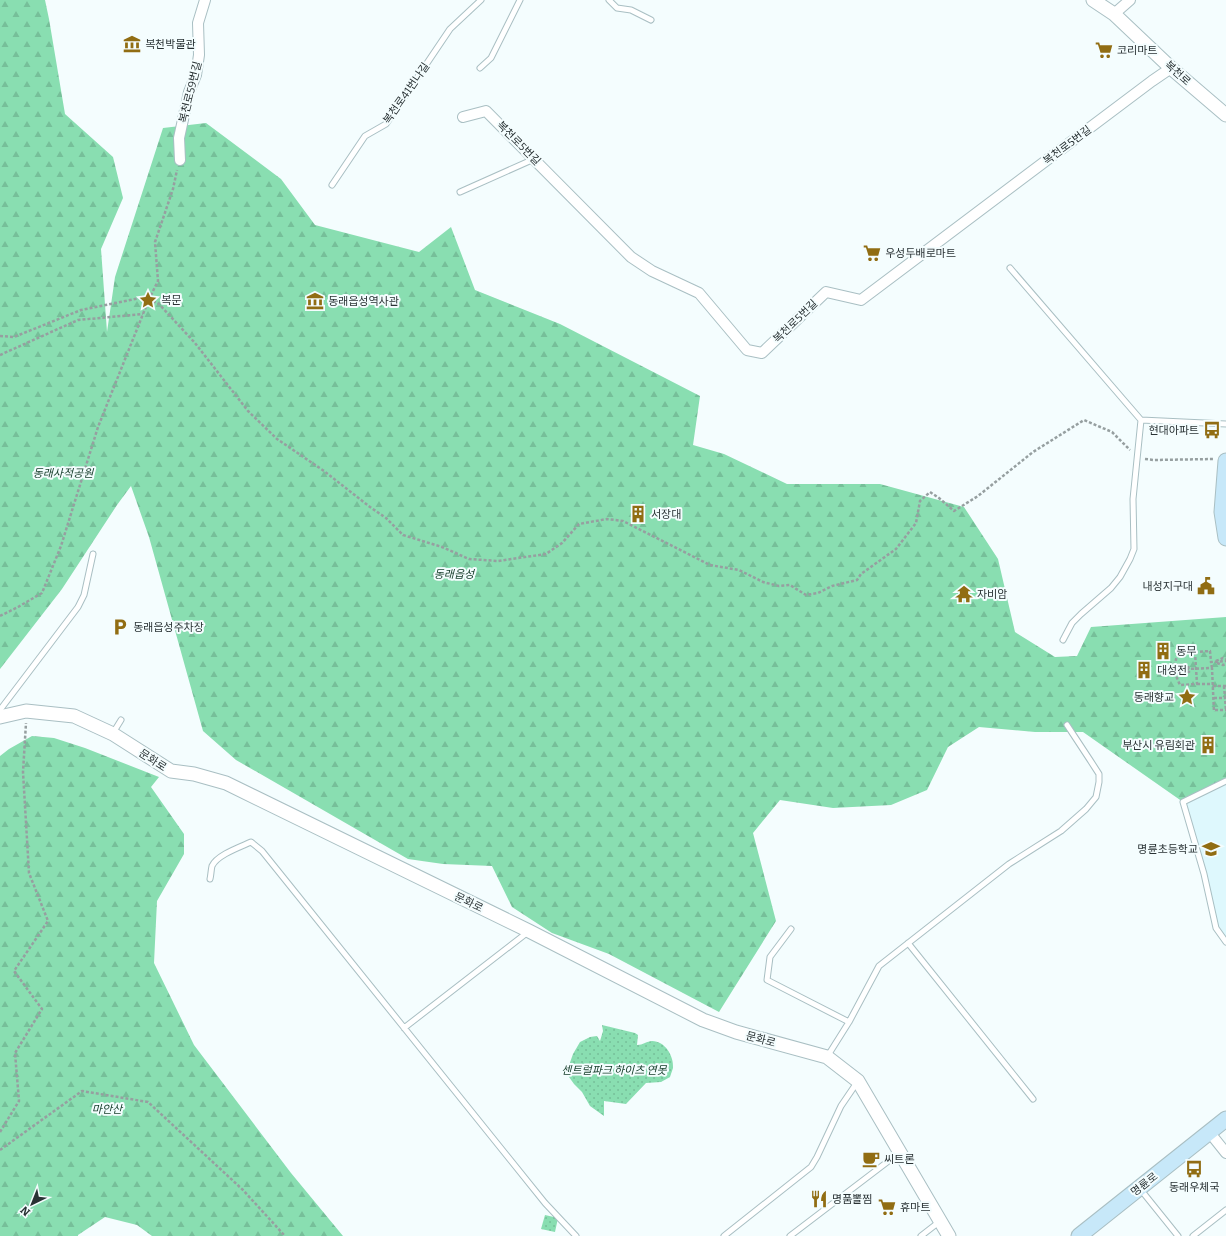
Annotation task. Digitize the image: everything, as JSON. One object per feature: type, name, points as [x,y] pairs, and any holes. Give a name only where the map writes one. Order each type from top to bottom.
[{"type":"main road","points":[[1226,462],[1222,512],[1226,538]]},
{"type":"main road","name":"명륜로","points":[[1079,1236],[1226,1120]]},
{"type":"street","name":"복천로59번길","points":[[180,160],[179,138],[189,92],[196,75],[199,55],[198,23],[205,0]]},
{"type":"street","name":"복천로","points":[[1093,0],[1114,14],[1171,68],[1226,115]]},
{"type":"street","points":[[1114,14],[1130,0]]},
{"type":"street","name":"복천로5번길","points":[[463,117],[486,111],[631,257],[652,271],[700,293],[747,350],[762,353],[826,292],[861,300],[1152,80],[1171,68]]},
{"type":"street","name":"문화로","points":[[0,717],[26,711],[74,716],[113,734],[170,771],[194,774],[226,783],[529,931],[703,1020],[736,1032],[828,1057],[858,1081],[949,1236]]},
{"type":"street","points":[[1210,1132],[1226,1153]]},
{"type":"lane","name":"복천로41번나길","points":[[332,185],[365,136],[386,124],[450,29],[481,0]]},
{"type":"lane","points":[[480,68],[491,58],[520,0]]},
{"type":"lane","points":[[609,0],[617,8],[631,10],[651,20]]},
{"type":"lane","points":[[460,192],[534,159]]},
{"type":"lane","points":[[1010,268],[1141,420],[1226,424]]},
{"type":"lane","points":[[1063,640],[1072,623],[1111,588],[1120,577],[1134,548],[1133,499],[1141,420]]},
{"type":"lane","points":[[0,710],[78,607],[84,595],[93,554]]},
{"type":"lane","points":[[113,734],[121,720]]},
{"type":"lane","points":[[828,1057],[880,966],[1009,864],[1062,831],[1086,809],[1096,797],[1099,774],[1067,725]]},
{"type":"lane","points":[[1226,780],[1183,802],[1204,874],[1216,928],[1226,942]]},
{"type":"lane","points":[[210,879],[212,866],[218,860],[235,849],[251,842],[262,851],[545,1203],[576,1236]]},
{"type":"lane","points":[[791,929],[770,957],[767,980],[849,1022]]},
{"type":"lane","points":[[404,1028],[529,931]]},
{"type":"lane","points":[[908,943],[1033,1099]]},
{"type":"lane","points":[[724,1236],[811,1167],[841,1106],[858,1081]]},
{"type":"lane","points":[[790,1236],[899,1152]]},
{"type":"lane","points":[[1139,1188],[1178,1236]]},
{"type":"lane","points":[[1193,1236],[1226,1210]]},
{"type":"lane","points":[[921,1236],[940,1221]]},
{"type":"path","points":[[0,616],[18,608],[42,592],[61,546],[98,427],[149,299],[158,281],[155,242],[173,189],[180,160]]},
{"type":"path","points":[[0,336],[14,337],[81,310],[140,298],[149,299],[159,304],[195,343],[248,411],[277,439],[324,471],[386,518],[403,535],[442,547],[469,559],[498,561],[546,554],[562,543],[579,524],[607,519],[623,521],[710,565],[739,570],[764,582],[779,586],[790,585],[806,595],[818,593],[832,586],[857,580],[861,574],[896,549],[916,523],[920,501],[930,492],[954,511],[978,496],[1034,452],[1084,420],[1112,432],[1137,458],[1154,460],[1212,458],[1226,462]]},
{"type":"path","points":[[0,354],[78,320],[143,314]]},
{"type":"path","points":[[1213,662],[1210,651],[1178,653],[1173,669],[1180,685],[1197,684],[1213,685],[1225,686],[1226,710],[1214,711],[1214,698],[1213,685],[1212,668],[1213,662]]},
{"type":"path","points":[[1195,652],[1197,684]]},
{"type":"path","points":[[1213,662],[1226,661]]},
{"type":"path","points":[[1161,670],[1173,669],[1179,665],[1188,665],[1189,669]]},
{"type":"path","points":[[1173,669],[1179,672],[1189,672],[1189,669],[1212,668]]},
{"type":"path","points":[[1214,698],[1225,698]]},
{"type":"path","points":[[0,1132],[19,1101],[15,1053],[42,1008],[14,972],[48,921],[29,873],[23,772],[26,711]]},
{"type":"path","points":[[0,1150],[82,1091],[148,1102],[243,1190],[285,1236]]},
{"type":"shaded area","name":"명륜초등학교","points":[[1226,781],[1226,942],[1216,928],[1183,803]]},
{"type":"green space","name":"동래읍성","points":[[0,0],[45,0],[65,114],[113,157],[123,198],[101,249],[107,332],[115,277],[163,128],[206,123],[281,179],[315,225],[419,252],[451,227],[475,290],[560,324],[700,396],[693,445],[724,454],[787,484],[880,484],[964,507],[998,559],[1015,632],[1055,657],[1077,656],[1091,627],[1226,617],[1226,781],[1183,802],[1083,732],[1035,732],[979,727],[948,747],[927,790],[891,805],[833,808],[780,800],[753,833],[776,921],[719,1012],[609,954],[552,933],[512,907],[492,866],[443,864],[408,859],[236,760],[203,731],[149,537],[131,486],[62,589],[0,669]]},
{"type":"green space","name":"마안산","points":[[32,736],[54,738],[85,748],[159,777],[151,787],[184,834],[184,854],[157,901],[154,963],[194,1045],[291,1173],[343,1236],[152,1236],[137,1225],[105,1217],[78,1236],[0,1236],[0,756]]},
{"type":"green space","name":"센트럴파크 하이츠 연못","points":[[602,1025],[635,1033],[638,1035],[637,1045],[652,1041],[665,1046],[673,1063],[670,1077],[661,1082],[646,1083],[626,1104],[604,1101],[604,1116],[590,1106],[582,1092],[569,1077],[567,1071],[573,1054],[580,1042],[590,1037],[597,1036],[600,1041],[603,1031]]},
{"type":"green space","points":[[545,1215],[558,1218],[555,1232],[541,1229]]},
{"type":"place","name":"복천박물관","points":[[132,44]]},
{"type":"place","name":"코리마트","points":[[1104,50]]},
{"type":"place","name":"우성두배로마트","points":[[872,253]]},
{"type":"place","name":"복문","points":[[148,300]]},
{"type":"place","name":"동래읍성역사관","points":[[315,301]]},
{"type":"place","name":"현대아파트","points":[[1212,430]]},
{"type":"place","name":"서장대","points":[[638,514]]},
{"type":"place","name":"내성지구대","points":[[1206,586]]},
{"type":"place","name":"자비암","points":[[964,594]]},
{"type":"place","name":"동래읍성주차장","points":[[120,627]]},
{"type":"place","name":"동무","points":[[1163,651]]},
{"type":"place","name":"대성전","points":[[1144,670]]},
{"type":"place","name":"동래향교","points":[[1187,697]]},
{"type":"place","name":"부산시 유림회관","points":[[1208,745]]},
{"type":"place","name":"명륜초등학교","points":[[1211,849]]},
{"type":"place","name":"씨트론","points":[[871,1159]]},
{"type":"place","name":"동래우체국","points":[[1194,1169]]},
{"type":"place","name":"명품뽈찜","points":[[819,1199]]},
{"type":"place","name":"휴마트","points":[[887,1207]]},
{"type":"park label","name":"동래사적공원","points":[[63,473]]}]
